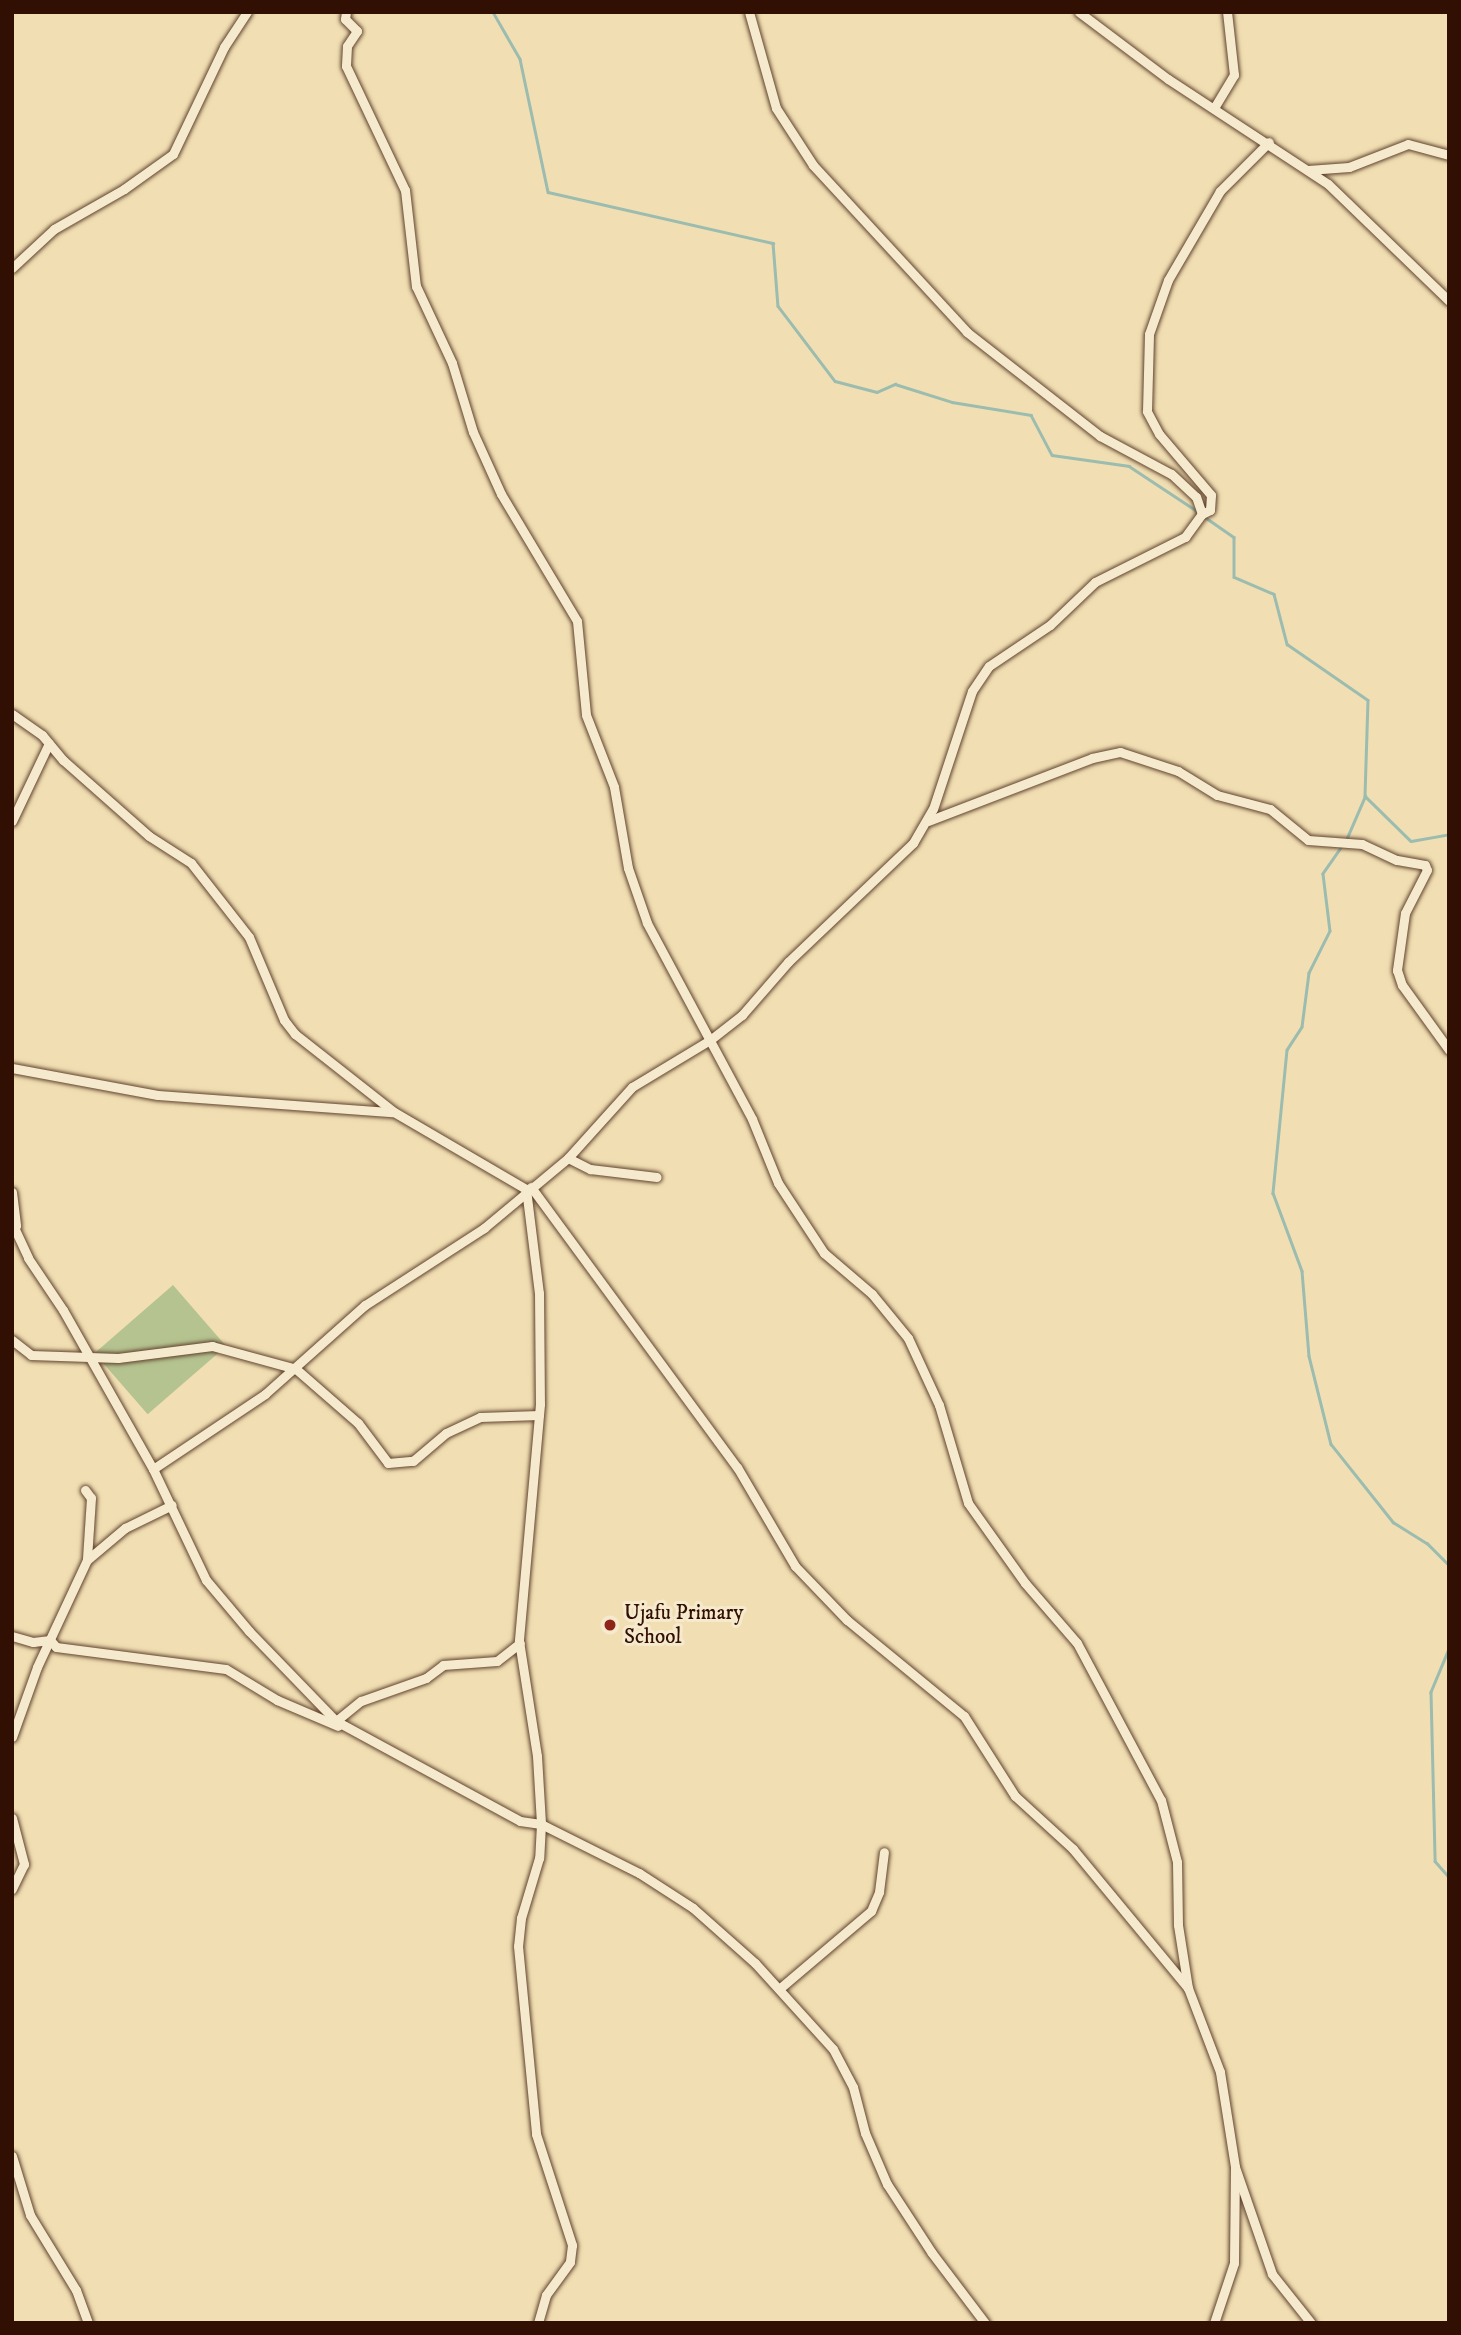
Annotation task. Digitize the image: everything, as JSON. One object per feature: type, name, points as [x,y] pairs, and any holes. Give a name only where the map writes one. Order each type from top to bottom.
[{"type":"street","points":[[12,268],[54,229],[124,189],[173,155],[224,47],[247,12]]},
{"type":"street","points":[[346,12],[345,19],[357,31],[347,46],[346,66],[369,106],[409,204],[414,281],[452,363],[473,432],[501,494],[577,621],[586,715],[614,787],[631,879],[647,922],[710,1040],[727,1080],[752,1119],[772,1170],[802,1222],[835,1265],[872,1294],[908,1338],[939,1405],[968,1503],[1025,1583],[1077,1643],[1161,1800],[1177,1862],[1178,1925],[1188,1988],[1220,2072],[1236,2167],[1272,2274],[1311,2323]]},
{"type":"street","points":[[749,12],[776,108],[813,165],[967,332],[1100,436],[1162,467],[1196,497],[1202,514]]},
{"type":"street","points":[[1079,12],[1149,66],[1269,142],[1337,192],[1389,248],[1449,301]]},
{"type":"street","points":[[1214,108],[1234,75],[1227,12]]},
{"type":"street","points":[[153,1469],[236,1416],[296,1369],[365,1305],[461,1245],[568,1158],[632,1087],[710,1040],[899,859],[928,821],[972,691],[989,666],[1050,625],[1095,582],[1185,537],[1202,514],[1210,510],[1211,495],[1159,434],[1147,411],[1149,334],[1168,280],[1220,191],[1269,142]]},
{"type":"street","points":[[1308,170],[1349,167],[1408,144],[1449,155]]},
{"type":"street","points":[[12,714],[50,743],[149,836],[191,863],[249,937],[288,1028],[394,1112],[529,1189],[737,1467],[795,1566],[847,1620],[964,1716],[1015,1796],[1073,1849],[1188,1988]]},
{"type":"street","points":[[12,821],[50,743]]},
{"type":"street","points":[[928,821],[1092,758],[1120,752],[1178,771],[1217,795],[1270,809],[1308,840],[1362,844],[1397,860],[1425,865],[1427,870],[1405,912],[1397,970],[1402,985],[1449,1050]]},
{"type":"street","points":[[12,1068],[158,1095],[394,1112]]},
{"type":"street","points":[[568,1158],[590,1169],[657,1177]]},
{"type":"street","points":[[529,1189],[539,1293],[539,1415],[520,1643],[537,1756],[541,1824],[539,1858],[521,1918],[519,1956],[536,2134],[572,2245],[570,2262],[546,2295],[538,2323]]},
{"type":"street","points":[[12,1192],[14,1225],[28,1258],[89,1354],[172,1505],[215,1593],[337,1721],[520,1821],[541,1824],[662,1887],[704,1918],[779,1989],[833,2049],[853,2087],[864,2133],[887,2184],[932,2253],[985,2323]]},
{"type":"street","points":[[12,1340],[31,1354],[89,1354],[118,1358],[212,1346],[296,1369],[358,1423],[388,1463],[413,1461],[446,1433],[486,1415],[539,1415]]},
{"type":"street","points":[[12,1737],[50,1640],[87,1560],[91,1498],[85,1490]]},
{"type":"street","points":[[87,1560],[125,1528],[172,1505]]},
{"type":"street","points":[[12,1636],[33,1642],[50,1640]]},
{"type":"street","points":[[50,1640],[56,1647],[232,1670],[277,1700],[356,1732]]},
{"type":"street","points":[[337,1721],[361,1701],[426,1678],[443,1665],[497,1661],[520,1643]]},
{"type":"street","points":[[12,1818],[24,1864],[12,1889]]},
{"type":"street","points":[[779,1989],[871,1911],[879,1892],[884,1852]]},
{"type":"street","points":[[12,2156],[30,2216],[76,2290],[88,2323]]},
{"type":"street","points":[[1214,2323],[1234,2263],[1236,2167]]},
{"type":"green space","points":[[173,1285],[226,1346],[148,1414],[95,1353]]},
{"type":"waterway","points":[[493,12],[520,59],[548,192],[773,243],[778,306],[835,381],[877,392],[895,384],[952,402],[1031,415],[1052,455],[1129,466],[1200,513]]},
{"type":"waterway","points":[[1205,517],[1234,537],[1234,577],[1274,594],[1287,644],[1368,700],[1365,796],[1411,841],[1449,834]]},
{"type":"waterway","points":[[1346,840],[1365,796]]},
{"type":"waterway","points":[[1343,845],[1323,874],[1330,931],[1309,973],[1302,1027],[1287,1050],[1273,1193],[1302,1271],[1309,1356],[1331,1444],[1393,1522],[1427,1543],[1449,1565]]},
{"type":"waterway","points":[[1449,1649],[1431,1692],[1435,1861],[1449,1877]]},
{"type":"place","name":"Ujafu Primary School","points":[[610,1625]]}]
